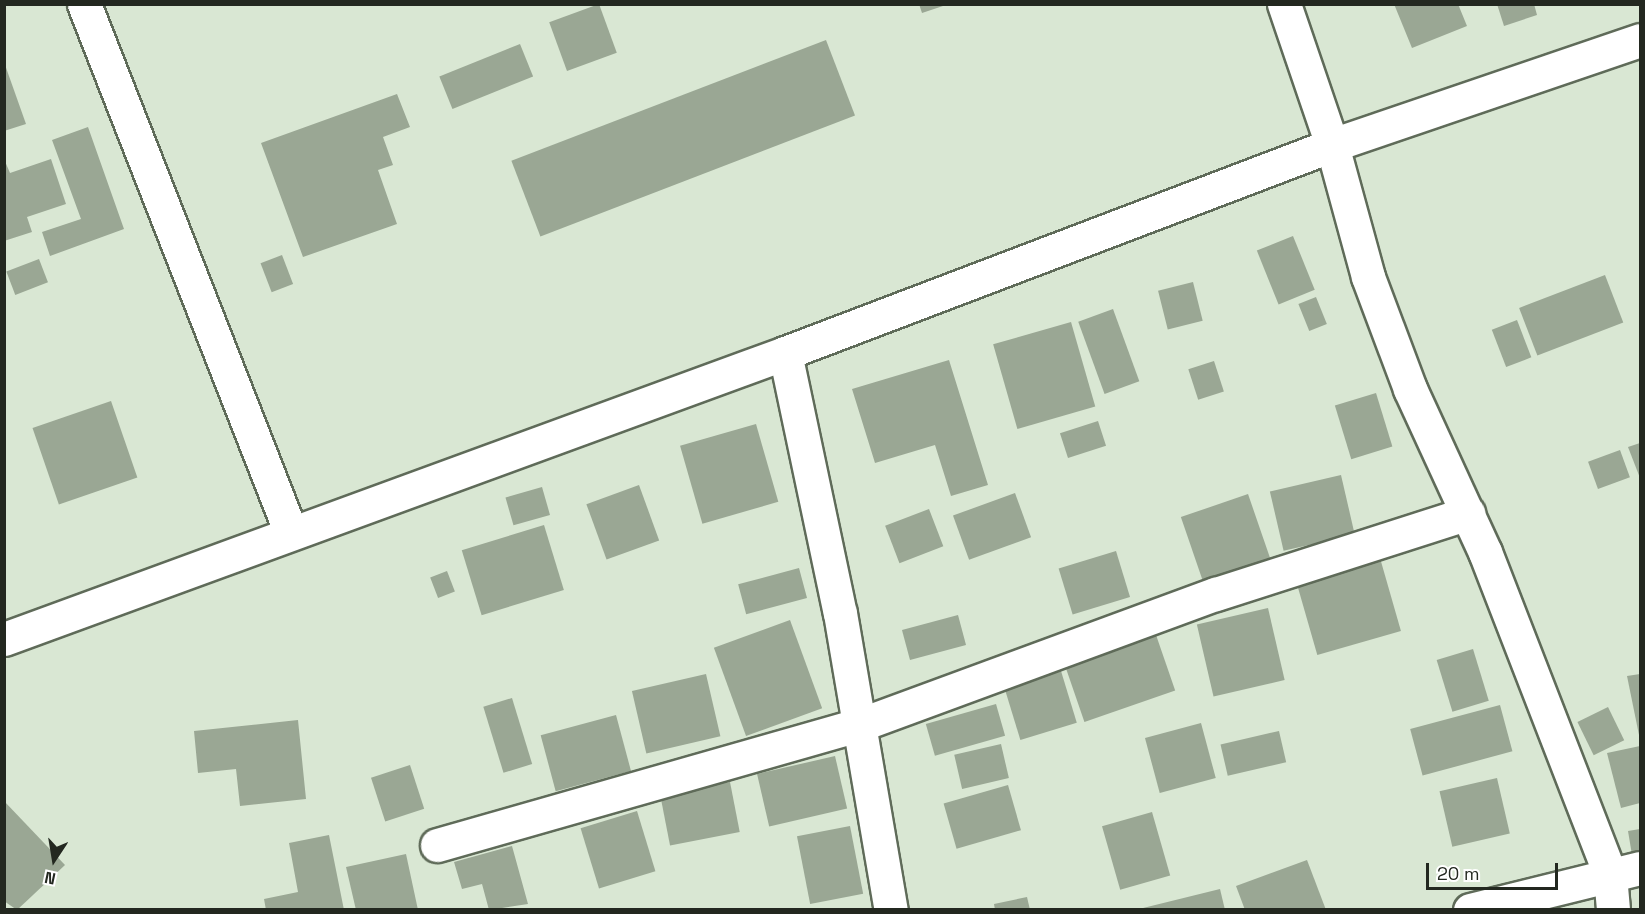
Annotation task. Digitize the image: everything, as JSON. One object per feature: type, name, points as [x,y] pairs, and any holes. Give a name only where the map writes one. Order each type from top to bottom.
[{"type":"street","points":[[84,4],[291,533]]},
{"type":"street","points":[[1284,4],[1332,145],[1368,277],[1410,389],[1468,513],[1625,871],[1613,909]]},
{"type":"street","points":[[4,639],[785,353],[1332,145],[1641,40]]},
{"type":"street","points":[[785,353],[859,725],[891,909]]},
{"type":"street","points":[[437,845],[859,725],[1216,594],[1468,513]]},
{"type":"street","points":[[1470,909],[1625,871]]},
{"type":"building","points":[[599,4],[617,53],[567,71],[549,22]]},
{"type":"building","points":[[919,4],[945,4],[946,5],[922,13]]},
{"type":"building","points":[[1394,4],[1458,4],[1467,26],[1412,48]]},
{"type":"building","points":[[1497,4],[1534,4],[1537,15],[1504,26]]},
{"type":"building","points":[[826,40],[855,116],[540,236],[511,161]]},
{"type":"building","points":[[520,44],[533,76],[452,109],[439,77]]},
{"type":"building","points":[[4,62],[26,124],[4,131]]},
{"type":"building","points":[[397,94],[410,127],[383,137],[393,165],[378,170],[397,224],[303,257],[261,143]]},
{"type":"building","points":[[88,127],[124,229],[50,256],[42,232],[81,219],[52,140]]},
{"type":"building","points":[[4,159],[10,173],[51,159],[66,204],[27,217],[32,232],[4,241]]},
{"type":"building","points":[[1293,236],[1315,290],[1279,304],[1257,251]]},
{"type":"building","points":[[282,255],[293,284],[272,292],[261,263]]},
{"type":"building","points":[[39,259],[48,282],[15,295],[6,272]]},
{"type":"building","points":[[1605,275],[1623,323],[1537,356],[1519,308]]},
{"type":"building","points":[[1193,282],[1203,321],[1168,330],[1158,291]]},
{"type":"building","points":[[1316,297],[1327,324],[1309,331],[1298,304]]},
{"type":"building","points":[[1113,309],[1139,381],[1105,394],[1078,322]]},
{"type":"building","points":[[1517,320],[1531,357],[1506,367],[1492,330]]},
{"type":"building","points":[[1071,322],[1095,407],[1017,429],[993,344]]},
{"type":"building","points":[[949,360],[988,485],[951,496],[935,445],[875,463],[852,389]]},
{"type":"building","points":[[1214,361],[1224,391],[1198,400],[1188,369]]},
{"type":"building","points":[[1376,393],[1392,447],[1351,459],[1335,406]]},
{"type":"building","points":[[111,401],[137,478],[59,505],[33,428]]},
{"type":"building","points":[[1098,421],[1106,446],[1068,458],[1060,433]]},
{"type":"building","points":[[756,424],[778,502],[702,524],[680,446]]},
{"type":"building","points":[[1640,443],[1640,478],[1628,447]]},
{"type":"building","points":[[1620,450],[1630,477],[1598,489],[1588,462]]},
{"type":"building","points":[[1341,475],[1355,534],[1284,551],[1270,491]]},
{"type":"building","points":[[639,485],[659,540],[607,560],[586,504]]},
{"type":"building","points":[[542,487],[550,515],[513,525],[505,497]]},
{"type":"building","points":[[1015,493],[1031,537],[969,560],[953,516]]},
{"type":"building","points":[[1248,494],[1270,558],[1203,581],[1181,517]]},
{"type":"building","points":[[929,509],[943,546],[899,563],[885,526]]},
{"type":"building","points":[[544,525],[564,590],[482,615],[462,550]]},
{"type":"building","points":[[1116,551],[1130,597],[1073,614],[1059,569]]},
{"type":"building","points":[[1380,558],[1401,631],[1317,655],[1296,582]]},
{"type":"building","points":[[799,568],[807,598],[746,614],[738,584]]},
{"type":"building","points":[[447,571],[455,592],[438,598],[430,577]]},
{"type":"building","points":[[1268,608],[1285,680],[1214,697],[1197,624]]},
{"type":"building","points":[[958,615],[966,645],[910,660],[902,630]]},
{"type":"building","points":[[790,620],[822,708],[746,736],[714,648]]},
{"type":"building","points":[[1155,632],[1175,691],[1084,722],[1064,663]]},
{"type":"building","points":[[1473,649],[1489,701],[1452,712],[1437,660]]},
{"type":"building","points":[[1061,671],[1077,723],[1020,740],[1005,688]]},
{"type":"building","points":[[706,674],[720,736],[646,753],[632,691]]},
{"type":"building","points":[[1640,674],[1640,735],[1639,735],[1627,676]]},
{"type":"building","points":[[512,698],[532,764],[503,773],[483,707]]},
{"type":"building","points":[[996,704],[1005,736],[935,756],[926,724]]},
{"type":"building","points":[[1500,705],[1512,751],[1423,775],[1410,729]]},
{"type":"building","points":[[1608,707],[1624,740],[1594,755],[1577,722]]},
{"type":"building","points":[[616,715],[631,771],[556,791],[541,735]]},
{"type":"building","points":[[298,720],[306,799],[240,806],[236,769],[198,773],[194,731]]},
{"type":"building","points":[[1201,723],[1216,778],[1160,793],[1145,738]]},
{"type":"building","points":[[1279,731],[1286,762],[1228,776],[1221,744]]},
{"type":"building","points":[[1001,744],[1009,778],[962,789],[954,755]]},
{"type":"building","points":[[1640,746],[1640,803],[1621,808],[1607,753]]},
{"type":"building","points":[[835,756],[847,809],[769,827],[757,774]]},
{"type":"building","points":[[410,765],[424,809],[385,821],[371,778]]},
{"type":"building","points":[[1497,778],[1510,834],[1452,847],[1440,791]]},
{"type":"building","points":[[730,782],[740,832],[670,846],[660,796]]},
{"type":"building","points":[[1008,785],[1021,830],[957,849],[944,803]]},
{"type":"building","points":[[4,801],[65,865],[17,910],[4,901]]},
{"type":"building","points":[[637,811],[655,871],[599,888],[581,828]]},
{"type":"building","points":[[1152,812],[1170,875],[1120,890],[1102,826]]},
{"type":"building","points":[[850,826],[863,894],[810,904],[797,836]]},
{"type":"building","points":[[1640,829],[1640,854],[1632,855],[1628,831]]},
{"type":"building","points":[[329,835],[344,910],[266,910],[264,899],[298,892],[289,843]]},
{"type":"building","points":[[512,846],[528,904],[489,910],[482,884],[462,889],[454,862]]},
{"type":"building","points":[[406,854],[418,910],[356,910],[346,867]]},
{"type":"building","points":[[1307,860],[1326,910],[1245,910],[1236,886]]},
{"type":"building","points":[[1220,889],[1225,910],[1139,910],[1139,909]]},
{"type":"building","points":[[1027,897],[1030,910],[995,910],[994,904]]}]
